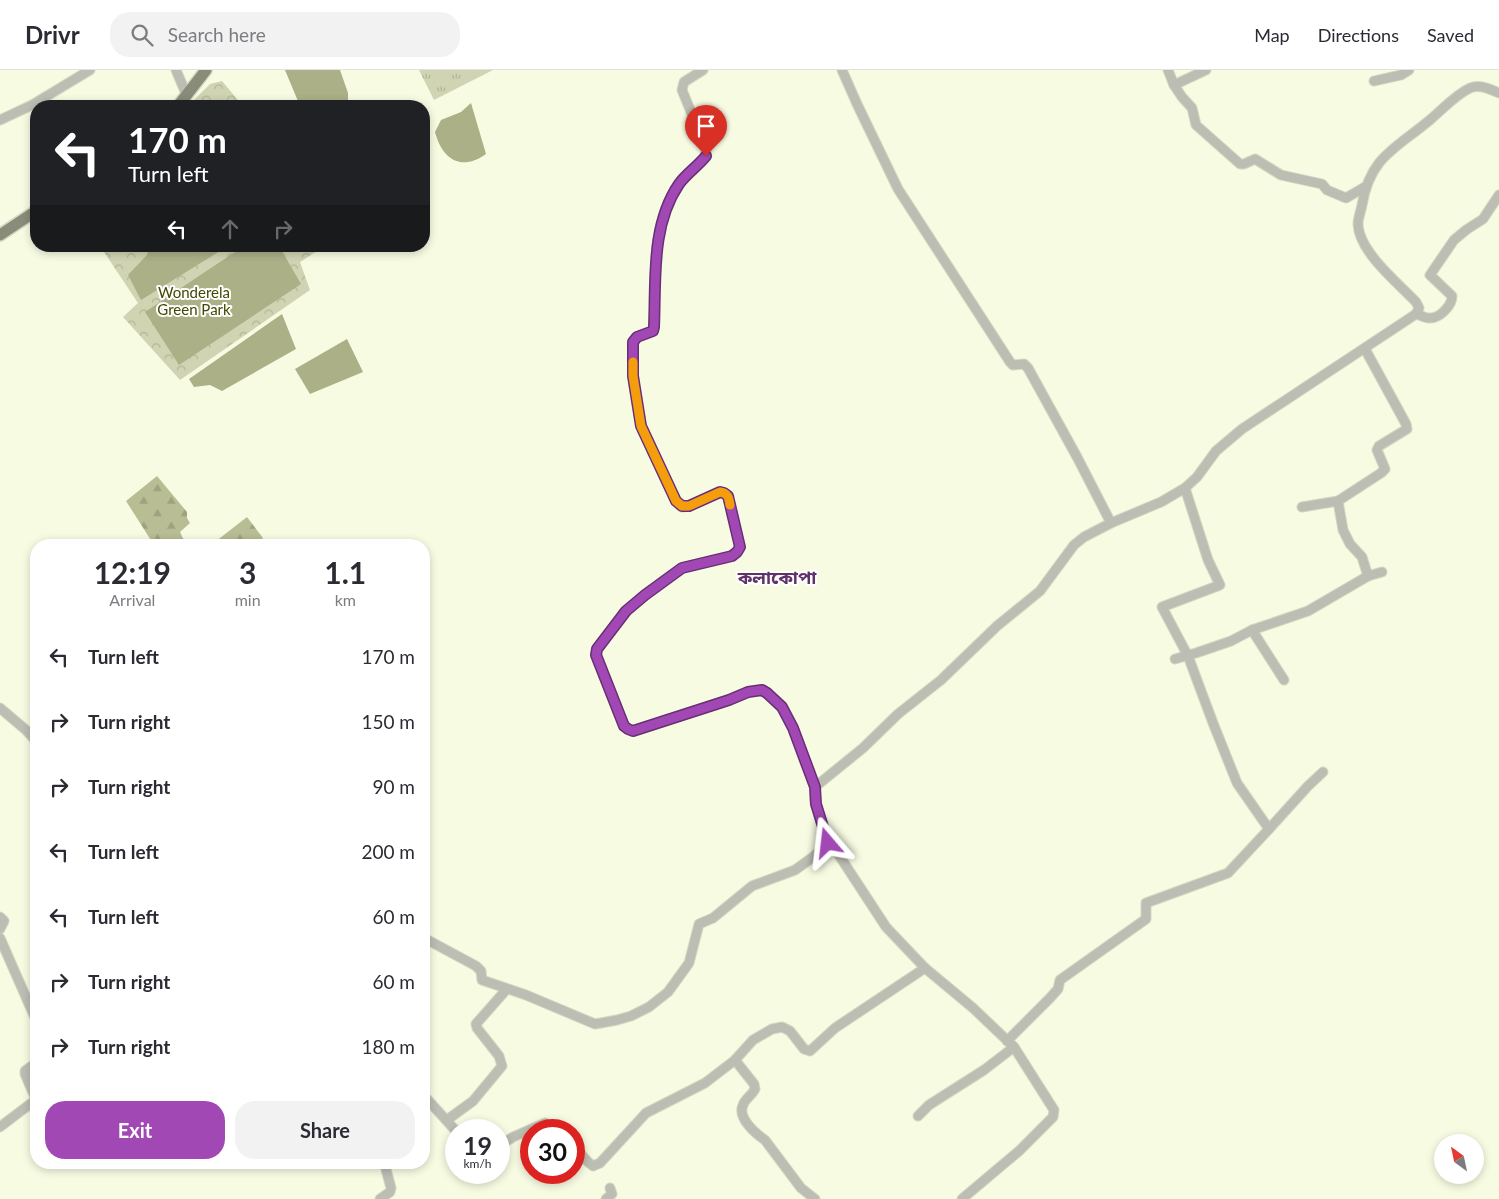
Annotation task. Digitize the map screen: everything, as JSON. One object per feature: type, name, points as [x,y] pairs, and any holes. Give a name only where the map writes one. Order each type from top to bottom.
[{"type":"main road","points":[[183,100],[206,70]]},
{"type":"main road","points":[[0,234],[30,215]]},
{"type":"street","points":[[40,100],[90,70]]},
{"type":"street","points":[[176,70],[187,96]]},
{"type":"street","points":[[702,70],[684,82],[682,90],[706,149],[706,156],[680,183],[666,208],[658,236],[654,327],[653,331],[637,337],[633,342],[633,376],[641,426],[676,501],[682,506],[689,506],[720,492],[724,493],[728,496],[740,547],[732,556],[682,568],[645,595],[626,611],[597,649],[596,655],[624,726],[633,731],[748,692],[762,690],[782,707],[793,728],[815,787],[816,804],[828,843],[833,846],[886,927],[925,968],[973,1008],[1014,1048],[1054,1110],[1053,1116],[1019,1151],[962,1199]]},
{"type":"street","points":[[842,70],[898,189],[1010,362],[1013,365],[1024,364],[1028,368],[1078,457],[1111,523]]},
{"type":"street","points":[[1168,70],[1174,85],[1192,108],[1196,125],[1240,164],[1255,159],[1281,175],[1322,184],[1327,190],[1344,198],[1348,198],[1365,187]]},
{"type":"street","points":[[1174,85],[1206,70]]},
{"type":"street","points":[[1374,80],[1401,75],[1409,70]]},
{"type":"street","points":[[815,787],[863,748],[898,714],[941,680],[997,626],[1040,591],[1074,545],[1084,537],[1111,523],[1162,502],[1186,488],[1198,477],[1216,451],[1242,429],[1416,314],[1419,308],[1416,302],[1370,253],[1363,242],[1358,224],[1365,187],[1378,164],[1398,144],[1430,120],[1456,97],[1470,88],[1478,87],[1499,93]]},
{"type":"street","points":[[0,120],[30,106]]},
{"type":"street","points":[[1416,314],[1432,318],[1447,309],[1452,303],[1452,296],[1430,275],[1454,240],[1483,219],[1499,195]]},
{"type":"street","points":[[1302,507],[1338,501],[1381,473],[1385,468],[1377,450],[1379,446],[1407,429],[1365,349]]},
{"type":"street","points":[[1186,488],[1208,560],[1220,582],[1218,586],[1162,606],[1188,656],[1237,783],[1269,830]]},
{"type":"street","points":[[1338,501],[1343,530],[1350,544],[1362,557],[1368,576]]},
{"type":"street","points":[[1175,659],[1188,656],[1252,630],[1308,611],[1368,576],[1382,572]]},
{"type":"street","points":[[1252,630],[1284,680]]},
{"type":"street","points":[[0,708],[30,734]]},
{"type":"street","points":[[1007,1040],[1050,998],[1058,988],[1060,980],[1146,919],[1146,903],[1228,873],[1323,772]]},
{"type":"street","points":[[430,941],[476,966],[481,971],[482,980],[506,990],[526,995],[595,1024],[631,1016],[668,992],[689,963],[699,924],[704,920],[713,918],[752,886],[795,870],[828,843]]},
{"type":"street","points":[[0,917],[4,921],[0,929]]},
{"type":"street","points":[[0,938],[30,1006]]},
{"type":"street","points":[[585,1159],[593,1166],[600,1163],[646,1113],[705,1083],[735,1060],[754,1040],[772,1029],[782,1027],[790,1031],[804,1049],[810,1050],[835,1028],[925,968]]},
{"type":"street","points":[[448,1119],[473,1101],[502,1066],[499,1056],[477,1028],[476,1024],[506,990]]},
{"type":"street","points":[[918,1116],[929,1105],[984,1070],[1014,1048]]},
{"type":"street","points":[[735,1060],[754,1084],[755,1089],[742,1105],[748,1126],[765,1140],[801,1188],[815,1199]]},
{"type":"street","points":[[30,1067],[24,1074],[30,1087]]},
{"type":"street","points":[[430,1102],[446,1119]]},
{"type":"street","points":[[0,1127],[30,1104]]},
{"type":"street","points":[[380,1199],[390,1192],[391,1188],[386,1169]]},
{"type":"street","points":[[606,1199],[612,1194],[610,1188]]},
{"type":"green space","points":[[419,70],[493,70],[434,100]]},
{"type":"green space","points":[[222,81],[238,100],[194,100],[210,84]]},
{"type":"green space","name":"Wonderela Green Park","points":[[104,252],[316,252],[300,262],[310,290],[180,380],[123,317],[138,303]]},
{"type":"green space","points":[[157,476],[187,512],[187,518],[190,523],[180,532],[183,539],[150,539],[126,501]]},
{"type":"green space","points":[[247,517],[263,538],[262,539],[219,539]]},
{"type":"shaded area","points":[[285,70],[340,70],[348,93],[348,100],[298,100]]},
{"type":"shaded area","points":[[471,103],[486,154],[468,162],[461,162],[448,156],[442,149],[435,132],[441,120],[461,112]]},
{"type":"shaded area","points":[[148,252],[218,252],[141,300],[128,275]]},
{"type":"shaded area","points":[[235,252],[282,252],[301,284],[179,365],[145,312]]},
{"type":"shaded area","points":[[282,314],[296,349],[222,391],[210,385],[194,387],[189,379]]},
{"type":"shaded area","points":[[347,339],[363,372],[310,394],[295,369]]},
{"type":"slow traffic","points":[[633,362],[633,376],[641,426],[676,501],[682,506],[689,506],[720,492],[728,496],[730,505]]},
{"type":"district","name":"কলাকোপা","points":[[777,578]]},
{"type":"route","points":[[706,156],[680,183],[666,208],[658,236],[654,327],[653,331],[649,334],[634,338],[633,376],[641,426],[676,501],[682,506],[689,506],[720,492],[724,493],[728,496],[740,547],[732,556],[682,568],[645,595],[626,611],[597,649],[596,655],[624,726],[633,731],[748,692],[762,690],[767,693],[782,707],[793,728],[815,787],[816,804],[828,843]]}]
